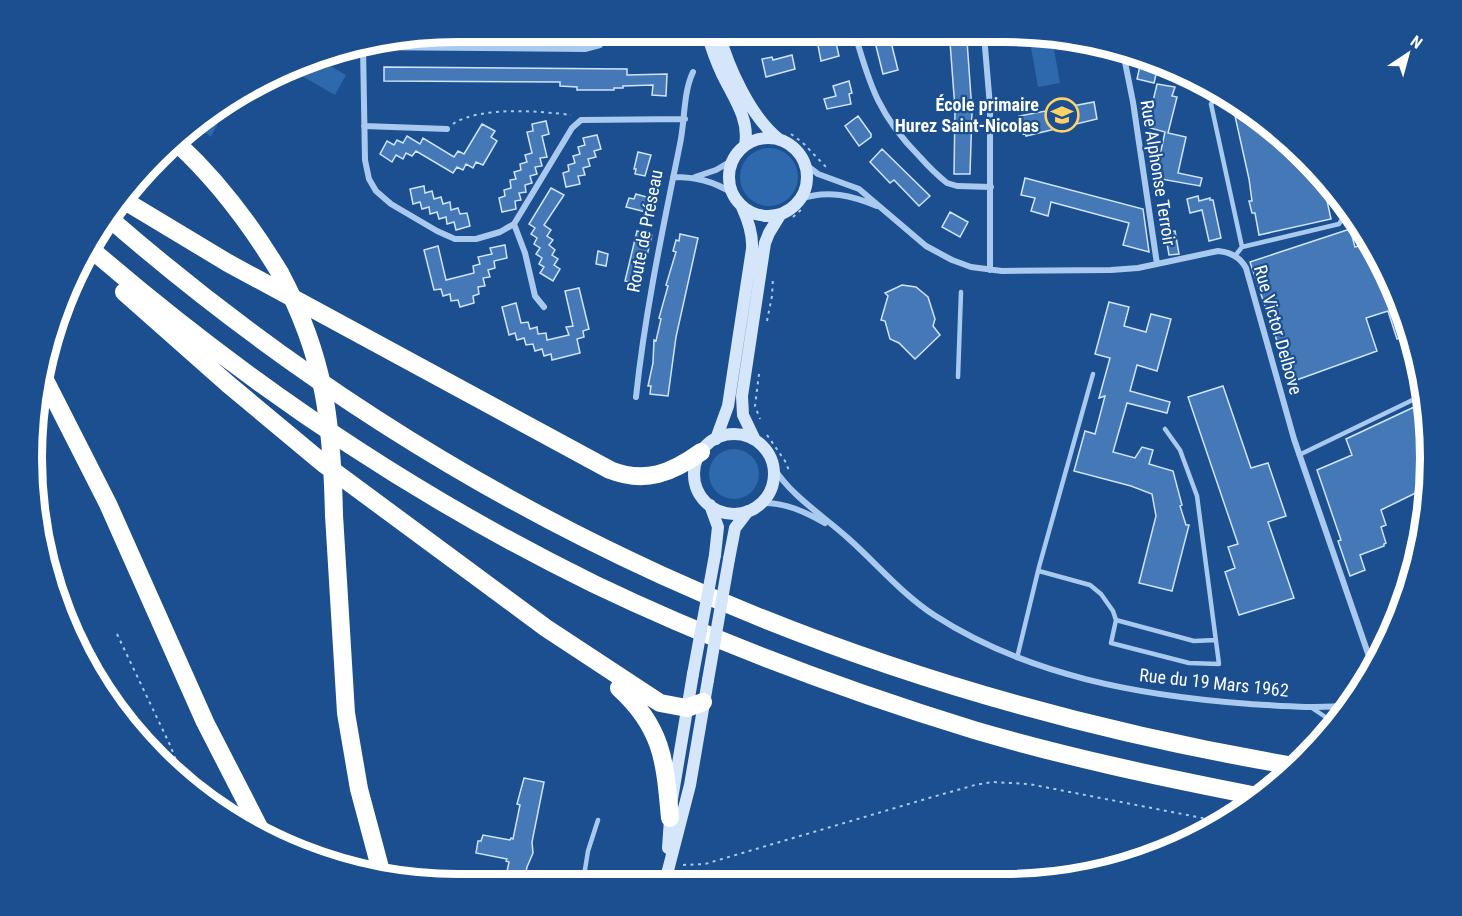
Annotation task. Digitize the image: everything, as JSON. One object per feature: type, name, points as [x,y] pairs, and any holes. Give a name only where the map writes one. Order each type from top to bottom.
[{"type":"highway","points":[[181,148],[230,199],[257,235],[280,273],[306,327],[324,387],[331,436],[346,713],[359,789],[380,866]]},
{"type":"highway","points":[[129,204],[228,263],[610,470],[633,476],[656,476],[676,469],[701,452]]},
{"type":"highway","points":[[115,223],[242,327],[363,412],[512,502],[662,576],[810,638],[961,689],[1130,734],[1285,764]]},
{"type":"highway","points":[[97,253],[203,341],[337,437],[473,520],[606,590],[773,661],[909,710],[1080,758],[1249,794]]},
{"type":"highway","points":[[92,261],[228,384],[314,456],[546,628],[654,701],[666,706],[695,705]]},
{"type":"highway","points":[[49,387],[108,504],[205,722],[256,821]]},
{"type":"highway","points":[[546,628],[616,685],[645,714],[657,738],[663,757],[670,818]]},
{"type":"main road","points":[[666,874],[690,784],[695,705],[693,674],[718,527],[710,505],[699,491],[695,478],[696,465],[701,452],[716,439],[726,417],[752,249],[748,219],[732,193],[729,175],[733,160],[745,145],[747,133],[743,117],[720,68],[711,42]]},
{"type":"main road","points":[[710,505],[726,513],[748,511],[761,503],[772,485],[774,468],[761,437],[743,414],[742,396],[765,243],[769,232],[792,209],[803,202],[807,186],[806,165],[784,136],[763,124],[732,69],[722,42]]},
{"type":"main road","points":[[745,145],[762,139],[784,136]]},
{"type":"main road","points":[[742,207],[762,216],[785,217]]},
{"type":"main road","points":[[716,439],[736,434],[761,437]]},
{"type":"main road","points":[[668,864],[670,818],[695,705],[708,680],[735,528],[748,511]]},
{"type":"street","points":[[409,45],[585,49],[600,45],[602,42]]},
{"type":"street","points":[[858,42],[876,99],[902,138],[947,183],[957,186],[991,187]]},
{"type":"street","points":[[985,42],[989,93],[990,270]]},
{"type":"street","points":[[363,53],[364,160],[369,179],[380,195],[391,204],[455,239],[476,238],[506,230],[514,224],[572,128],[581,120],[685,118]]},
{"type":"street","name":"Rue Alphonse Terroir","points":[[1125,60],[1157,264]]},
{"type":"street","name":"Route de Préseau","points":[[636,398],[647,314],[685,118],[689,82],[693,72]]},
{"type":"street","points":[[364,126],[447,129]]},
{"type":"street","points":[[692,177],[717,170],[733,160]]},
{"type":"street","name":"Rue Victor Delbove","points":[[806,165],[818,174],[859,189],[918,241],[961,264],[990,270],[1111,270],[1157,264],[1218,251],[1235,256],[1242,261],[1246,268],[1299,454],[1369,657]]},
{"type":"street","points":[[673,177],[692,177],[715,183],[732,193]]},
{"type":"street","name":"Rue Victor Delbove","points":[[803,202],[816,194],[838,194],[861,199],[883,208]]},
{"type":"street","points":[[514,224],[525,253],[535,296],[544,307]]},
{"type":"street","points":[[774,468],[786,486],[836,528]]},
{"type":"street","points":[[761,503],[776,503],[797,509],[836,528]]},
{"type":"street","name":"Rue du 19 Mars 1962","points":[[836,528],[903,591],[933,614],[978,640],[1017,658],[1084,679],[1153,694],[1224,702],[1338,705]]},
{"type":"lane","points":[[1215,100],[1211,104],[1242,247]]},
{"type":"lane","points":[[1235,256],[1242,247],[1339,224],[1343,218]]},
{"type":"lane","points":[[958,377],[961,292]]},
{"type":"lane","points":[[1017,658],[1093,374]]},
{"type":"lane","points":[[1299,454],[1415,399]]},
{"type":"lane","points":[[1039,571],[1090,585],[1101,594],[1113,611],[1116,620],[1111,643],[1189,663],[1219,663],[1197,496],[1180,450],[1165,429]]},
{"type":"lane","points":[[1116,620],[1194,641],[1216,640]]},
{"type":"lane","points":[[1310,706],[1328,718]]},
{"type":"lane","points":[[584,874],[588,851],[598,820]]},
{"type":"path","points":[[447,129],[464,117],[493,112],[561,114],[591,119]]},
{"type":"path","points":[[784,136],[803,143],[829,171]]},
{"type":"path","points":[[785,217],[803,202]]},
{"type":"path","points":[[765,331],[772,296],[773,274]]},
{"type":"path","points":[[759,371],[755,406],[760,422]]},
{"type":"path","points":[[761,437],[785,461],[793,479]]},
{"type":"path","points":[[117,634],[178,765]]},
{"type":"path","points":[[668,864],[705,864],[929,798],[993,782],[1029,784],[1209,819]]},
{"type":"shaded area","points":[[1030,43],[1053,45],[1060,83],[1038,87]]},
{"type":"shaded area","points":[[326,63],[346,75],[335,95],[299,74]]},
{"type":"shaded area","points":[[222,116],[211,137],[202,130]]},
{"type":"shaded area","points":[[769,148],[780,150],[793,161],[798,177],[796,188],[785,201],[769,206],[758,204],[745,193],[740,177],[742,166],[753,153]]},
{"type":"shaded area","points":[[729,449],[739,449],[752,456],[759,469],[759,479],[752,492],[739,499],[729,499],[720,495],[713,488],[709,479],[709,469],[713,460],[720,453]]},
{"type":"building","points":[[817,42],[836,42],[839,56],[821,61]]},
{"type":"building","points":[[875,42],[891,42],[898,70],[883,74]]},
{"type":"building","points":[[950,42],[967,42],[972,111],[970,174],[954,174],[955,109]]},
{"type":"building","points":[[792,55],[795,69],[766,77],[762,59],[772,57],[773,60]]},
{"type":"building","points":[[1140,65],[1157,71],[1154,83],[1137,79]]},
{"type":"building","points":[[384,67],[627,69],[627,75],[667,74],[666,96],[652,95],[653,85],[623,86],[623,88],[614,88],[614,90],[577,90],[577,87],[560,86],[560,82],[384,81]]},
{"type":"building","points":[[849,81],[852,93],[849,94],[851,104],[827,109],[824,99],[836,96],[833,86]]},
{"type":"building","points":[[1157,84],[1175,87],[1172,96],[1177,97],[1168,133],[1186,137],[1178,173],[1202,178],[1200,186],[1155,178],[1165,132],[1147,127]]},
{"type":"building","points":[[1094,102],[1097,119],[1026,136],[1025,133],[1023,134],[1019,116]]},
{"type":"building","points":[[1234,111],[1278,145],[1317,184],[1326,195],[1331,219],[1259,235],[1255,213],[1252,213],[1249,201],[1252,201]]},
{"type":"building","points":[[858,116],[871,134],[871,137],[859,146],[845,126]]},
{"type":"building","points":[[546,121],[549,134],[542,136],[547,157],[540,158],[542,166],[535,167],[537,174],[530,176],[532,183],[525,185],[526,192],[519,193],[521,200],[515,201],[516,209],[502,212],[499,198],[505,196],[504,190],[511,188],[510,180],[516,179],[514,172],[521,170],[520,164],[527,162],[525,155],[532,153],[527,132],[533,131],[532,124]]},
{"type":"building","points":[[482,124],[495,131],[491,137],[497,141],[483,165],[476,162],[473,168],[466,164],[463,170],[457,167],[453,173],[416,151],[412,156],[406,153],[403,159],[396,155],[392,162],[380,154],[387,141],[394,145],[397,140],[403,143],[407,136],[420,144],[423,138],[454,157],[458,151],[464,154]]},
{"type":"building","points":[[597,135],[601,149],[594,151],[596,157],[588,159],[590,166],[583,168],[585,175],[578,176],[580,184],[566,187],[563,173],[569,171],[568,165],[575,163],[573,156],[580,154],[578,147],[585,145],[583,138]]},
{"type":"building","points":[[882,149],[930,196],[919,206],[894,180],[890,183],[870,162]]},
{"type":"building","points":[[638,152],[651,155],[645,176],[635,174]]},
{"type":"building","points":[[1025,178],[1143,209],[1149,252],[1123,245],[1129,223],[1051,202],[1048,216],[1031,211],[1035,198],[1021,195]]},
{"type":"building","points":[[424,186],[425,193],[432,191],[434,199],[441,197],[443,204],[450,202],[451,210],[458,208],[460,214],[467,213],[470,226],[456,230],[454,222],[447,224],[446,217],[439,219],[437,212],[430,214],[429,207],[422,209],[420,202],[413,204],[410,189]]},
{"type":"building","points":[[551,188],[564,195],[544,225],[551,230],[547,236],[553,240],[549,245],[555,250],[552,255],[558,259],[554,265],[560,269],[553,281],[540,273],[544,267],[539,264],[542,258],[536,254],[540,248],[534,244],[537,238],[531,234],[535,228],[529,224]]},
{"type":"building","points":[[636,194],[650,198],[646,212],[626,207],[629,198],[634,199]]},
{"type":"building","points":[[1198,196],[1199,201],[1210,198],[1213,200],[1221,238],[1209,241],[1202,210],[1190,213],[1187,199]]},
{"type":"building","points":[[950,212],[968,222],[960,237],[942,227]]},
{"type":"building","points":[[1350,229],[1355,247],[1361,245],[1377,274],[1402,337],[1397,339],[1388,311],[1366,318],[1377,351],[1291,382],[1250,262]]},
{"type":"building","points":[[637,231],[652,235],[640,284],[625,281]]},
{"type":"building","points":[[1175,231],[1179,254],[1169,255],[1165,232]]},
{"type":"building","points":[[680,234],[698,238],[676,337],[668,396],[650,394],[651,386],[648,386],[653,363],[654,340],[656,341],[661,319],[659,318],[668,286],[666,285],[676,252],[673,251]]},
{"type":"building","points":[[505,245],[507,258],[494,261],[495,268],[488,270],[490,277],[483,278],[485,286],[478,287],[479,294],[473,296],[474,303],[460,307],[458,300],[451,301],[450,294],[443,296],[441,289],[434,290],[424,250],[438,246],[446,280],[474,273],[473,266],[480,264],[478,257],[492,254],[490,248]]},
{"type":"building","points":[[598,251],[608,254],[606,266],[596,264]]},
{"type":"building","points":[[902,285],[916,287],[928,297],[935,319],[933,326],[940,335],[915,359],[899,343],[890,339],[885,321],[881,320],[888,296],[885,293]]},
{"type":"building","points":[[579,288],[589,329],[583,331],[584,337],[577,339],[580,353],[552,360],[551,354],[544,356],[542,349],[535,351],[533,344],[526,345],[524,338],[517,340],[515,333],[509,335],[502,307],[516,303],[521,323],[528,322],[530,329],[537,327],[538,334],[546,333],[547,340],[569,335],[566,327],[573,326],[565,291]]},
{"type":"building","points":[[1109,302],[1129,307],[1124,326],[1146,332],[1151,314],[1171,319],[1157,371],[1137,365],[1130,391],[1170,402],[1167,413],[1127,403],[1113,452],[1135,458],[1142,447],[1153,450],[1149,464],[1173,471],[1182,505],[1180,506],[1186,525],[1189,525],[1172,591],[1139,583],[1156,516],[1152,494],[1074,471],[1085,431],[1095,434],[1105,396],[1099,398],[1110,358],[1095,354]]},
{"type":"building","points":[[1223,386],[1251,468],[1268,463],[1286,516],[1268,522],[1294,598],[1239,615],[1225,572],[1235,568],[1228,547],[1238,544],[1188,397]]},
{"type":"building","points":[[1416,406],[1420,458],[1418,492],[1381,510],[1386,525],[1381,527],[1386,543],[1384,546],[1360,555],[1365,570],[1350,576],[1338,541],[1341,540],[1317,470],[1352,455],[1346,439]]},
{"type":"building","points":[[524,778],[544,782],[532,842],[533,853],[526,874],[506,874],[509,862],[506,861],[507,859],[476,853],[478,841],[481,841],[483,835],[513,839],[520,805],[517,804]]},
{"type":"place","name":"École primaire Hurez Saint-Nicolas","points":[[1062,115]]}]
